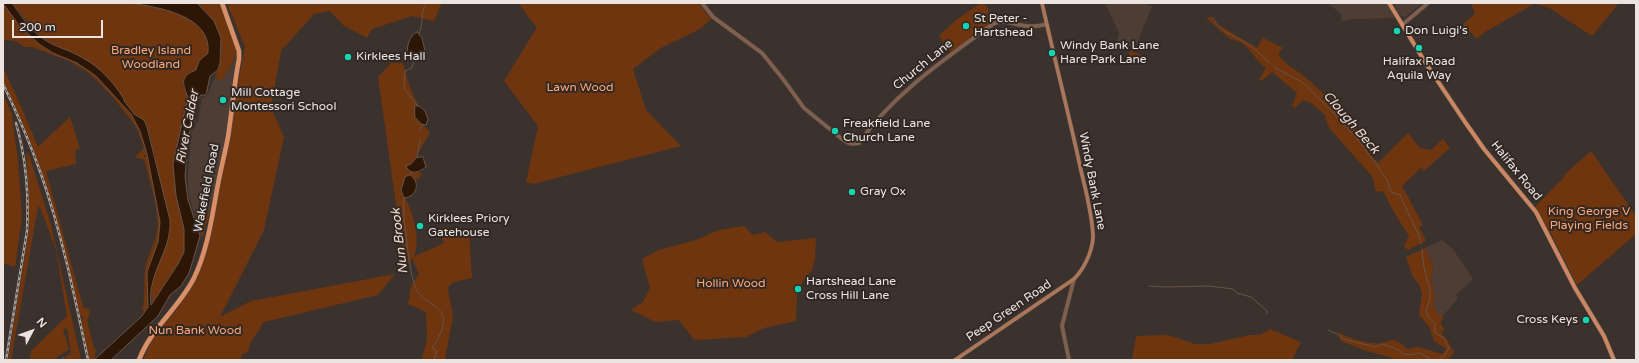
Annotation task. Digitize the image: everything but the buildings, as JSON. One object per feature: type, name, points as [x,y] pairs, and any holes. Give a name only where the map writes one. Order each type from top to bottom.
[{"type":"highway","name":"Wakefield Road","points":[[139,360],[152,334],[177,306],[194,278],[205,249],[228,137],[239,59],[239,51],[222,3]]},
{"type":"main road","name":"Windy Bank Lane","points":[[1042,3],[1079,161],[1093,236],[1090,252],[1074,279]]},
{"type":"main road","name":"Halifax Road","points":[[1389,3],[1438,84],[1484,149],[1536,212],[1575,288],[1604,336],[1614,360]]},
{"type":"main road","name":"Peep Green Road","points":[[955,360],[1074,279]]},
{"type":"street","name":"Church Lane","points":[[702,3],[713,17],[762,53],[804,108],[848,144],[859,143],[890,104],[928,73],[997,21],[1022,26],[1037,27],[1047,24]]},
{"type":"street","points":[[1402,25],[1428,3]]},
{"type":"street","name":"Windy Bank Lane","points":[[1069,360],[1062,326],[1074,279]]},
{"type":"shaded area","points":[[1105,3],[1143,3],[1152,6],[1136,46],[1138,50],[1131,46],[1117,42],[1119,33]]},
{"type":"shaded area","points":[[1328,3],[1386,3],[1395,18],[1353,19],[1341,21],[1342,15]]},
{"type":"shaded area","points":[[1393,3],[1423,3],[1405,17],[1401,16]]},
{"type":"shaded area","points":[[236,55],[226,132],[210,212],[195,216],[189,195],[188,180],[191,133],[198,121],[202,98],[207,96],[215,77],[216,79],[223,79]]},
{"type":"shaded area","points":[[1442,240],[1453,249],[1473,279],[1456,295],[1458,298],[1450,308],[1443,315],[1439,315],[1433,307],[1435,296],[1431,279],[1433,270],[1432,263],[1425,248]]},
{"type":"green space","points":[[3,3],[19,25],[32,39],[53,53],[77,63],[90,71],[122,103],[135,120],[147,155],[144,155],[144,157],[147,156],[160,222],[158,242],[147,272],[148,307],[145,312],[142,310],[144,300],[145,270],[147,260],[156,237],[158,224],[154,196],[144,159],[136,158],[144,148],[137,129],[112,96],[89,73],[69,61],[32,47],[25,47],[15,41],[3,41]]},
{"type":"green space","name":"Bradley Island Woodland","points":[[12,3],[130,3],[154,7],[181,15],[201,30],[207,40],[208,53],[199,61],[196,70],[190,72],[183,86],[188,97],[173,164],[176,196],[184,229],[184,252],[152,304],[151,286],[167,243],[170,229],[154,156],[156,155],[154,153],[144,120],[134,114],[116,87],[104,74],[83,58],[49,42],[40,36]]},
{"type":"green space","points":[[197,3],[218,3],[226,18],[237,53],[223,79],[219,80],[215,77],[221,56],[222,46],[220,37],[211,19]]},
{"type":"green space","name":"Nun Bank Wood","points":[[227,3],[442,3],[434,21],[412,16],[372,29],[367,38],[343,25],[330,11],[314,14],[281,51],[271,108],[284,137],[264,230],[220,317],[251,301],[395,274],[378,295],[264,322],[251,342],[248,352],[242,354],[240,360],[143,360],[153,338],[180,305],[199,270],[207,246],[245,47]]},
{"type":"green space","name":"Lawn Wood","points":[[519,3],[698,3],[711,19],[700,29],[661,48],[633,69],[646,110],[681,146],[533,184],[526,182],[538,126],[504,81],[537,27]]},
{"type":"green space","points":[[981,3],[984,3],[994,20],[951,52],[939,36],[956,20]]},
{"type":"green space","points":[[1471,3],[1619,3],[1592,36],[1548,7],[1534,4],[1485,32],[1477,39],[1463,24],[1475,14]]},
{"type":"green space","points":[[1212,17],[1214,22],[1257,48],[1263,38],[1283,48],[1278,54],[1282,59],[1321,91],[1362,135],[1360,139],[1367,151],[1378,163],[1408,133],[1420,148],[1431,150],[1443,139],[1450,148],[1424,171],[1421,168],[1402,186],[1423,225],[1419,227],[1426,241],[1408,250],[1404,246],[1409,236],[1383,191],[1377,192],[1371,175],[1330,129],[1325,115],[1311,103],[1303,100],[1295,108],[1292,106],[1297,93],[1272,72],[1264,79],[1258,81],[1266,68],[1247,47],[1240,42],[1230,39],[1206,18]]},
{"type":"green space","points":[[1132,51],[1141,55],[1141,61],[1130,61],[1129,52]]},
{"type":"green space","points":[[391,63],[403,63],[408,82],[418,106],[415,106],[415,117],[430,132],[419,153],[411,164],[412,172],[419,172],[422,174],[415,180],[410,175],[407,176],[404,182],[404,197],[411,211],[417,236],[416,251],[413,257],[444,243],[439,229],[446,227],[469,233],[472,278],[454,282],[449,286],[448,290],[453,316],[445,360],[422,360],[427,339],[426,312],[408,304],[411,286],[419,274],[412,258],[405,268],[378,77]]},
{"type":"green space","points":[[3,67],[38,147],[70,117],[80,149],[75,150],[76,164],[46,171],[84,309],[88,308],[90,313],[87,320],[94,348],[96,350],[94,360],[89,360],[81,320],[84,318],[80,316],[57,222],[44,179],[34,151],[3,81]]},
{"type":"green space","points":[[3,95],[12,114],[18,161],[22,216],[15,267],[3,263]]},
{"type":"green space","name":"King George V Playing Fields","points":[[1591,151],[1636,216],[1636,234],[1577,285],[1551,234],[1535,207],[1564,177],[1565,174]]},
{"type":"green space","points":[[27,153],[29,155],[51,225],[81,360],[61,360],[71,353],[67,328],[63,330],[69,349],[53,360],[30,360],[31,351],[67,316],[56,250],[40,207],[38,207],[11,360],[8,360],[29,230]]},
{"type":"green space","points":[[210,212],[202,238],[195,216]]},
{"type":"green space","name":"Hollin Wood","points":[[744,226],[753,235],[765,232],[777,242],[816,238],[815,260],[812,270],[803,281],[797,293],[796,321],[764,328],[746,337],[694,340],[679,320],[655,322],[631,310],[643,302],[650,288],[642,259],[659,250],[696,240],[719,230]]},
{"type":"green space","points":[[1425,248],[1432,263],[1433,270],[1431,279],[1435,296],[1433,307],[1439,315],[1443,315],[1441,324],[1444,329],[1441,334],[1446,338],[1454,352],[1449,360],[1399,360],[1364,350],[1341,341],[1338,332],[1353,339],[1370,343],[1381,343],[1395,340],[1407,349],[1419,347],[1442,354],[1446,350],[1434,341],[1429,327],[1419,315],[1422,294],[1420,286],[1413,277],[1406,257]]},
{"type":"green space","points":[[1270,329],[1301,342],[1292,360],[1132,360],[1136,336],[1168,335],[1195,344],[1210,344],[1249,335],[1260,335]]},
{"type":"water","name":"River Calder","points":[[3,3],[12,3],[29,26],[42,38],[78,55],[95,66],[116,87],[134,114],[144,120],[170,220],[170,231],[153,283],[151,305],[178,264],[184,252],[184,229],[176,196],[173,164],[188,97],[184,88],[184,80],[187,75],[196,70],[199,61],[208,53],[207,40],[201,30],[192,22],[181,15],[168,11],[130,3],[197,3],[214,21],[221,38],[220,63],[218,70],[210,76],[206,95],[201,95],[193,110],[195,120],[189,133],[185,176],[188,200],[200,236],[189,273],[181,286],[170,295],[158,316],[111,360],[94,360],[142,316],[148,307],[147,272],[158,242],[160,222],[147,154],[140,131],[131,114],[96,76],[77,63],[53,53],[39,44],[19,25]]},
{"type":"water","points":[[417,32],[422,38],[425,51],[421,56],[414,59],[407,55],[408,45],[412,36]]},
{"type":"water","points":[[415,106],[419,106],[425,111],[428,119],[426,125],[421,124],[415,117]]},
{"type":"water","points":[[423,157],[426,167],[421,170],[413,172],[406,166],[411,164],[416,158]]},
{"type":"water","points":[[410,175],[416,181],[416,189],[412,195],[404,198],[401,190],[405,177]]},
{"type":"waterway","name":"Nun Brook","points":[[419,34],[423,10],[426,3]]},
{"type":"waterway","name":"Clough Beck","points":[[1213,18],[1224,31],[1251,46],[1270,63]]},
{"type":"waterway","name":"Nun Brook","points":[[414,59],[412,68],[405,71],[404,88],[418,106]]},
{"type":"waterway","name":"Clough Beck","points":[[1274,67],[1302,82],[1333,112],[1358,140],[1387,180],[1391,192],[1400,195],[1419,236],[1421,244]]},
{"type":"waterway","name":"Nun Brook","points":[[418,130],[423,125]]},
{"type":"waterway","name":"Nun Brook","points":[[417,157],[420,140]]},
{"type":"waterway","name":"Nun Brook","points":[[404,198],[407,246],[414,285],[417,291],[440,311],[443,318],[443,327],[432,348],[437,351],[434,360]]},
{"type":"waterway","name":"Clough Beck","points":[[1422,249],[1424,269],[1430,290],[1430,299],[1426,309],[1428,317],[1435,323],[1435,333],[1444,338],[1449,348],[1445,355],[1439,360]]},
{"type":"waterway","points":[[1149,286],[1209,286],[1233,289],[1237,293],[1251,297],[1267,311],[1267,314]]},
{"type":"waterway","points":[[1328,330],[1337,334],[1343,339],[1375,347],[1382,344],[1399,350],[1403,354],[1410,355],[1420,353],[1432,360]]},
{"type":"railway","points":[[3,84],[28,140],[49,197],[68,266],[88,360]]},
{"type":"railway","points":[[6,360],[27,231],[28,203],[26,176],[16,123]]},
{"type":"place","name":"St Peter - Hartshead","points":[[966,26]]},
{"type":"place","name":"Don Luigi's","points":[[1397,31]]},
{"type":"place","name":"Halifax Road Aquila Way","points":[[1419,48]]},
{"type":"place","name":"Windy Bank Lane Hare Park Lane","points":[[1052,53]]},
{"type":"place","name":"Kirklees Hall","points":[[348,57]]},
{"type":"place","name":"Mill Cottage Montessori School","points":[[223,100]]},
{"type":"place","name":"Freakfield Lane Church Lane","points":[[835,131]]},
{"type":"place","name":"Gray Ox","points":[[852,192]]},
{"type":"place","name":"Kirklees Priory Gatehouse","points":[[420,226]]},
{"type":"place","name":"Hartshead Lane Cross Hill Lane","points":[[798,289]]},
{"type":"place","name":"Cross Keys","points":[[1586,320]]}]
